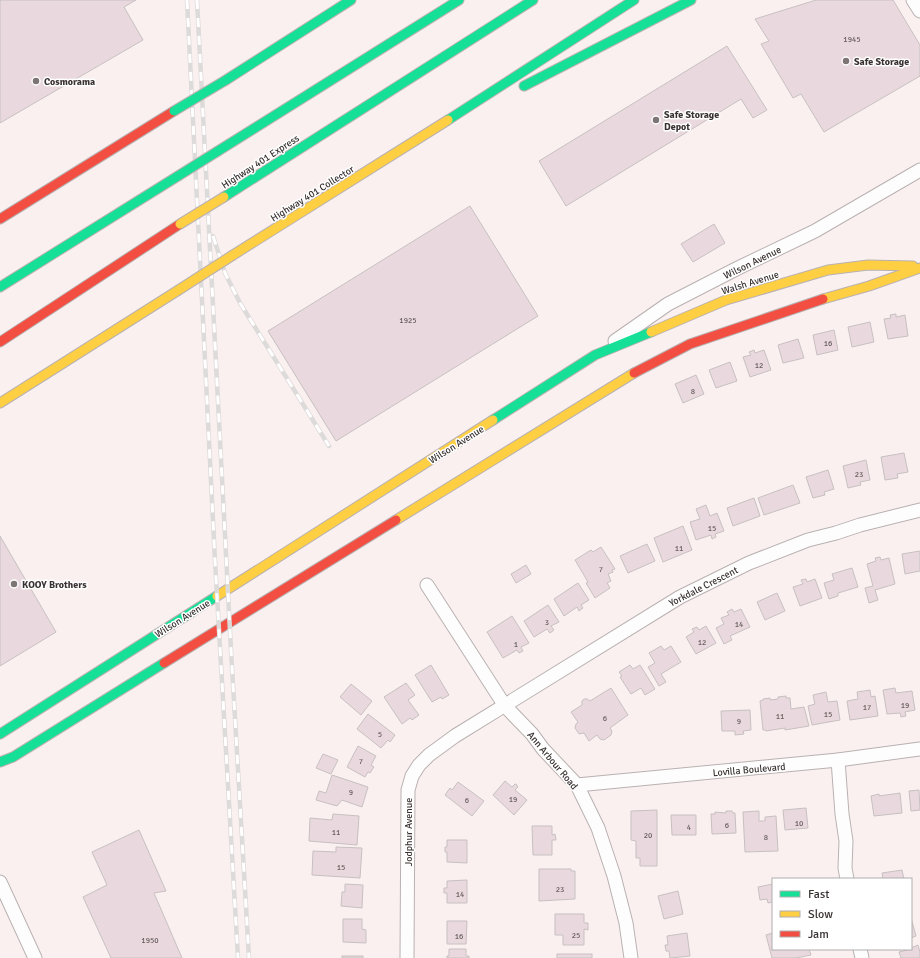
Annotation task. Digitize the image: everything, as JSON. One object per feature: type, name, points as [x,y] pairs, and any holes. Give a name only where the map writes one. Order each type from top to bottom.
[{"type":"main road","points":[[0,219],[226,80],[351,0]]},
{"type":"main road","points":[[0,287],[459,0]]},
{"type":"main road","name":"Highway 401 Express","points":[[0,342],[180,224],[533,0]]},
{"type":"main road","name":"Highway 401 Collector","points":[[0,403],[408,146],[634,0]]},
{"type":"main road","points":[[513,92],[691,0]]},
{"type":"main road","points":[[408,146],[492,102]]},
{"type":"main road","name":"Walsh Avenue","points":[[595,355],[726,300],[828,270],[868,265],[920,267]]},
{"type":"main road","name":"Walsh Avenue","points":[[0,762],[13,757],[628,376],[690,344],[808,303],[869,286],[920,267]]},
{"type":"main road","name":"Wilson Avenue","points":[[0,734],[595,355]]},
{"type":"street","points":[[914,0],[920,10]]},
{"type":"street","name":"Wilson Avenue","points":[[595,355],[668,304],[815,231],[920,170]]},
{"type":"street","name":"Yorkdale Crescent","points":[[505,706],[656,611],[680,597],[749,563],[808,540],[920,510]]},
{"type":"street","name":"Ann Arbour Road","points":[[427,585],[505,706],[532,734],[543,749],[577,786],[598,828],[614,876],[626,923],[631,958]]},
{"type":"street","name":"Jodphur Avenue","points":[[407,958],[408,790],[412,776],[419,765],[429,755],[454,736],[505,706]]},
{"type":"street","name":"Lovilla Boulevard","points":[[577,786],[838,760],[920,749]]},
{"type":"street","points":[[838,760],[842,814],[846,841],[845,868],[847,878]]},
{"type":"street","points":[[0,882],[35,958]]},
{"type":"building","name":"Cosmorama","points":[[0,0],[136,0],[124,7],[143,40],[0,123]]},
{"type":"building","name":"Safe Storage","points":[[816,0],[893,0],[920,45],[920,76],[824,132],[801,94],[793,98],[761,44],[769,41],[755,19]]},
{"type":"building","points":[[727,46],[767,110],[753,118],[741,99],[566,206],[539,161]]},
{"type":"building","points":[[470,206],[538,316],[336,441],[268,331]]},
{"type":"building","points":[[714,224],[725,243],[693,262],[681,244]]},
{"type":"building","points":[[896,314],[896,317],[905,315],[908,336],[888,339],[884,319],[891,318],[890,315]]},
{"type":"building","points":[[870,322],[874,342],[852,347],[848,327]]},
{"type":"building","points":[[834,330],[838,350],[817,355],[813,335]]},
{"type":"building","points":[[798,339],[804,358],[783,363],[778,345]]},
{"type":"building","points":[[754,350],[755,353],[764,350],[771,370],[750,377],[743,357],[751,355],[749,352]]},
{"type":"building","points":[[730,362],[737,381],[716,388],[709,370]]},
{"type":"building","points":[[696,375],[704,394],[683,403],[675,384]]},
{"type":"building","points":[[904,453],[908,472],[897,474],[898,478],[885,480],[881,457]]},
{"type":"building","points":[[866,460],[870,480],[860,482],[861,485],[848,488],[843,466]]},
{"type":"building","points":[[828,470],[834,489],[824,492],[825,495],[813,498],[806,477]]},
{"type":"building","points":[[793,485],[800,503],[764,515],[758,498]]},
{"type":"building","points":[[754,498],[760,516],[733,526],[727,508]]},
{"type":"building","points":[[706,505],[710,516],[717,513],[724,531],[715,534],[716,537],[712,539],[711,535],[696,540],[690,522],[700,519],[696,509]]},
{"type":"building","points":[[683,526],[692,550],[663,562],[654,538]]},
{"type":"building","name":"KOOY Brothers","points":[[0,536],[56,632],[0,666]]},
{"type":"building","points":[[647,544],[655,561],[628,573],[620,556]]},
{"type":"building","points":[[601,547],[615,569],[612,570],[613,572],[608,574],[611,581],[607,583],[610,588],[595,598],[586,583],[588,582],[575,560],[591,550],[593,552]]},
{"type":"building","points":[[920,551],[920,571],[905,574],[902,554]]},
{"type":"building","points":[[880,557],[881,560],[889,558],[895,584],[875,590],[878,600],[869,603],[865,588],[873,586],[867,564],[876,561],[875,558]]},
{"type":"building","points":[[526,565],[531,574],[516,583],[511,574]]},
{"type":"building","points":[[852,568],[858,587],[838,593],[838,596],[829,599],[824,583],[834,580],[832,574]]},
{"type":"building","points":[[806,579],[807,582],[815,579],[822,598],[800,606],[793,587],[803,584],[801,580]]},
{"type":"building","points":[[578,583],[589,600],[581,605],[583,608],[579,611],[577,607],[564,616],[554,599]]},
{"type":"building","points":[[777,593],[785,611],[765,620],[757,602]]},
{"type":"building","points":[[548,605],[559,622],[551,626],[554,630],[550,633],[547,629],[534,637],[524,621]]},
{"type":"building","points":[[732,609],[734,612],[741,609],[750,627],[730,636],[732,640],[724,644],[716,628],[724,624],[721,618],[729,615],[727,612]]},
{"type":"building","points":[[512,616],[529,643],[521,647],[523,651],[519,653],[517,650],[503,658],[487,632]]},
{"type":"building","points":[[706,626],[716,643],[696,654],[686,637],[694,632],[692,629],[697,627],[699,630]]},
{"type":"building","points":[[661,646],[664,650],[671,646],[681,662],[661,674],[666,682],[659,686],[648,667],[655,663],[649,653]]},
{"type":"building","points":[[431,665],[449,695],[432,702],[415,675]]},
{"type":"building","points":[[630,665],[633,669],[640,665],[655,689],[645,695],[641,688],[631,694],[620,677],[622,676],[619,672]]},
{"type":"building","points":[[406,683],[415,695],[408,700],[419,715],[412,720],[410,718],[402,724],[384,697]]},
{"type":"building","points":[[351,684],[372,701],[361,715],[340,697]]},
{"type":"building","points":[[611,688],[628,715],[610,728],[612,731],[611,735],[604,740],[600,739],[597,735],[589,741],[584,733],[579,734],[575,728],[578,722],[571,712],[582,705],[582,701],[584,699],[590,701]]},
{"type":"building","points":[[895,688],[896,693],[912,691],[915,710],[905,712],[906,716],[901,717],[900,713],[887,714],[883,690]]},
{"type":"building","points":[[870,690],[871,697],[875,696],[878,716],[850,720],[847,701],[858,699],[857,692]]},
{"type":"building","points":[[826,692],[828,702],[837,701],[840,720],[812,725],[808,706],[815,704],[813,695]]},
{"type":"building","points":[[786,696],[786,698],[790,698],[791,709],[804,707],[809,726],[785,730],[785,728],[766,731],[763,730],[760,701],[770,698],[770,700],[778,699],[778,697]]},
{"type":"building","points":[[750,710],[751,730],[743,731],[744,734],[735,735],[735,731],[722,731],[721,711]]},
{"type":"building","points":[[368,714],[395,735],[390,742],[388,740],[381,748],[357,729]]},
{"type":"building","points":[[358,746],[376,756],[371,765],[374,767],[365,777],[347,767]]},
{"type":"building","points":[[323,754],[338,760],[331,774],[316,768]]},
{"type":"building","points":[[332,775],[368,787],[362,807],[342,800],[337,806],[316,800],[319,791],[326,793]]},
{"type":"building","points":[[505,781],[512,787],[516,784],[518,787],[515,790],[527,800],[514,815],[493,795]]},
{"type":"building","points":[[458,782],[484,801],[472,816],[445,795],[450,788],[452,790]]},
{"type":"building","points":[[919,790],[920,810],[911,811],[909,791]]},
{"type":"building","points":[[900,793],[902,813],[874,816],[871,796]]},
{"type":"building","points":[[806,808],[808,828],[785,830],[783,810]]},
{"type":"building","points":[[657,810],[657,866],[640,866],[640,858],[636,858],[636,841],[631,840],[631,811]]},
{"type":"building","points":[[726,811],[732,811],[735,813],[736,833],[712,834],[711,814],[715,814],[715,812],[726,813]]},
{"type":"building","points":[[759,811],[759,821],[765,821],[765,817],[776,816],[778,851],[745,852],[743,812]]},
{"type":"building","points":[[333,814],[359,816],[357,845],[309,841],[310,818],[332,820]]},
{"type":"building","points":[[671,815],[696,815],[696,835],[672,835]]},
{"type":"building","points":[[532,826],[552,826],[552,835],[555,834],[556,840],[552,840],[552,855],[533,855]]},
{"type":"building","points":[[139,830],[166,891],[154,893],[182,958],[111,958],[83,897],[107,885],[92,852]]},
{"type":"building","points":[[447,840],[467,840],[467,863],[447,862],[447,852],[445,852],[445,847],[447,847]]},
{"type":"building","points":[[336,847],[362,848],[360,878],[312,875],[313,851],[336,852]]},
{"type":"building","points":[[539,869],[571,869],[571,871],[575,871],[575,899],[539,901]]},
{"type":"building","points":[[902,870],[904,878],[883,878],[882,873]]},
{"type":"building","points":[[467,880],[467,903],[447,903],[447,893],[444,893],[444,888],[447,888],[447,881]]},
{"type":"building","points":[[345,884],[363,885],[362,908],[341,906],[342,892],[345,892]]},
{"type":"building","points":[[772,884],[772,902],[768,903],[767,899],[760,900],[758,887]]},
{"type":"building","points":[[678,891],[683,914],[664,919],[658,896]]},
{"type":"building","points":[[555,914],[584,914],[584,923],[588,923],[588,930],[584,929],[584,945],[563,945],[563,935],[555,935]]},
{"type":"building","points":[[343,919],[362,919],[362,929],[366,930],[366,943],[343,942]]},
{"type":"building","points":[[447,921],[467,921],[466,944],[447,944]]},
{"type":"building","points":[[912,922],[916,936],[912,938]]},
{"type":"building","points":[[687,933],[690,956],[670,958],[669,951],[666,951],[665,945],[668,945],[667,936]]},
{"type":"building","points":[[772,933],[772,950],[809,950],[811,955],[796,958],[772,958],[766,935]]},
{"type":"building","points":[[918,945],[920,958],[901,958],[899,952],[912,950],[912,948]]},
{"type":"building","points":[[449,949],[466,949],[466,956],[469,956],[469,958],[447,958],[447,956],[449,956]]},
{"type":"building","points":[[557,954],[592,954],[592,958],[557,958]]},
{"type":"building","points":[[342,956],[363,956],[363,958],[342,958]]},
{"type":"railway","points":[[187,0],[215,561],[238,958]]},
{"type":"railway","points":[[197,0],[231,650],[249,958]]},
{"type":"railway","points":[[213,236],[225,273],[240,303],[329,446]]},
{"type":"traffic: fast","points":[[226,80],[351,0]]},
{"type":"traffic: fast","points":[[218,151],[459,0]]},
{"type":"traffic: fast","points":[[224,197],[533,0]]},
{"type":"traffic: fast","points":[[448,120],[634,0]]},
{"type":"traffic: fast","points":[[524,86],[691,0]]},
{"type":"traffic: fast","points":[[174,111],[226,80]]},
{"type":"traffic: fast","points":[[178,176],[218,151]]},
{"type":"traffic: fast","points":[[0,287],[178,176]]},
{"type":"traffic: fast","points":[[493,420],[595,355],[651,332]]},
{"type":"traffic: fast","points":[[0,734],[217,596]]},
{"type":"traffic: fast","points":[[0,762],[13,757],[164,663]]},
{"type":"traffic: slow","points":[[233,255],[448,120]]},
{"type":"traffic: slow","points":[[180,224],[224,197]]},
{"type":"traffic: slow","points":[[177,291],[233,255]]},
{"type":"traffic: slow","points":[[651,332],[726,300],[828,270],[868,265],[913,266]]},
{"type":"traffic: slow","points":[[823,299],[869,286],[920,268]]},
{"type":"traffic: slow","points":[[0,403],[177,291]]},
{"type":"traffic: slow","points":[[396,520],[634,373]]},
{"type":"traffic: slow","points":[[217,596],[493,420]]},
{"type":"traffic: jam","points":[[0,219],[174,111]]},
{"type":"traffic: jam","points":[[0,342],[180,224]]},
{"type":"traffic: jam","points":[[634,373],[690,344],[823,299]]},
{"type":"traffic: jam","points":[[164,663],[396,520]]},
{"type":"place","name":"Safe Storage","points":[[846,61]]},
{"type":"place","name":"Cosmorama","points":[[36,81]]},
{"type":"place","name":"Safe Storage Depot","points":[[656,120]]},
{"type":"place","name":"KOOY Brothers","points":[[14,584]]}]
